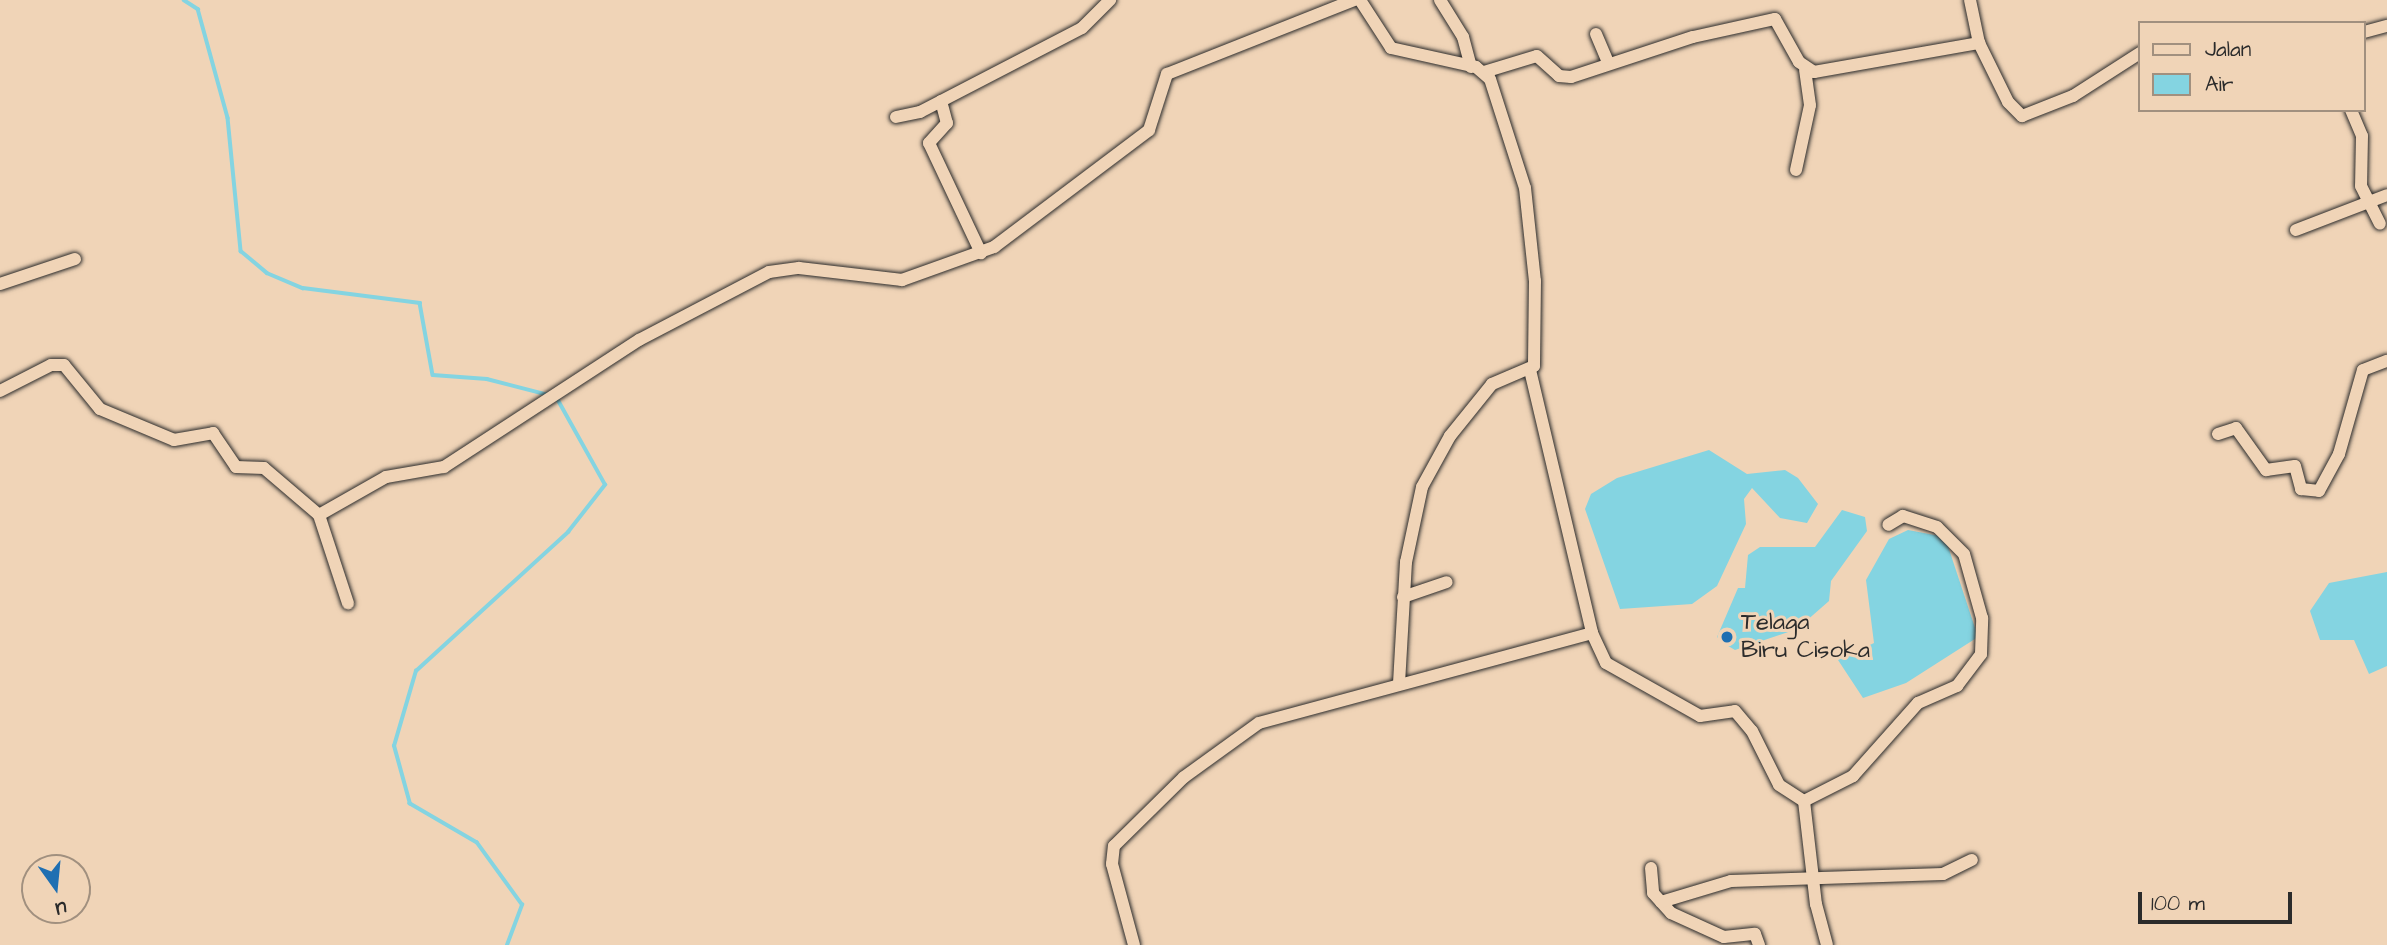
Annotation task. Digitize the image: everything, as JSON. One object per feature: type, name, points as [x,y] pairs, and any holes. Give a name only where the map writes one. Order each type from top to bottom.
[{"type":"street","points":[[896,117],[941,101],[1082,28],[1110,0]]},
{"type":"street","points":[[319,515],[386,477],[444,467],[579,377],[769,272],[799,268],[902,280],[981,253],[1030,225],[1149,130],[1163,80],[1172,70],[1354,0]]},
{"type":"street","points":[[1360,0],[1391,48],[1484,72],[1536,56],[1567,78],[1608,62],[1775,19],[1805,70],[1810,105],[1796,170]]},
{"type":"street","points":[[1440,0],[1463,37],[1471,67]]},
{"type":"street","points":[[1970,0],[1979,43],[2008,102],[2022,116],[2073,96],[2138,54]]},
{"type":"street","points":[[2366,31],[2387,26]]},
{"type":"street","points":[[1596,34],[1608,62]]},
{"type":"street","points":[[1805,70],[1979,43]]},
{"type":"street","points":[[1484,72],[1510,134],[1530,217],[1536,345],[1530,370],[1592,633],[1606,663],[1620,675],[1700,716],[1735,711],[1752,731],[1779,785],[1804,801],[1827,945]]},
{"type":"street","points":[[941,101],[947,123],[929,143],[981,253]]},
{"type":"street","points":[[2352,112],[2362,136],[2359,174],[2380,224]]},
{"type":"street","points":[[2296,230],[2387,195]]},
{"type":"street","points":[[0,284],[75,259]]},
{"type":"street","points":[[2218,434],[2236,428],[2266,470],[2295,466],[2301,489],[2319,491],[2339,454],[2363,370],[2387,361]]},
{"type":"street","points":[[0,391],[51,365],[64,365],[100,409],[174,440],[213,433],[235,466],[264,468],[319,515],[348,603]]},
{"type":"street","points":[[1399,684],[1403,597],[1415,510],[1426,477],[1492,384],[1530,370]]},
{"type":"street","points":[[1804,801],[1853,776],[1918,703],[1956,686],[1981,654],[1982,618],[1964,554],[1937,527],[1903,516],[1888,525]]},
{"type":"street","points":[[1403,597],[1447,582]]},
{"type":"street","points":[[1134,945],[1112,864],[1114,846],[1184,778],[1268,718],[1592,633]]},
{"type":"street","points":[[1661,902],[1731,881],[1817,883],[1943,874],[1972,860]]},
{"type":"street","points":[[1651,868],[1653,893],[1680,919],[1724,937],[1751,933],[1759,945]]},
{"type":"water","name":"Telaga Biru Cisoka","points":[[1709,450],[1747,474],[1785,470],[1798,478],[1818,504],[1807,523],[1780,518],[1752,488],[1744,499],[1746,524],[1717,586],[1692,604],[1620,609],[1585,509],[1591,494],[1617,478]]},
{"type":"water","name":"Telaga Biru Cisoka","points":[[1842,510],[1865,517],[1867,531],[1831,581],[1829,601],[1797,629],[1735,650],[1723,643],[1717,637],[1738,588],[1745,588],[1748,555],[1760,547],[1815,547]]},
{"type":"water","points":[[1908,530],[1945,537],[1978,637],[1906,683],[1863,698],[1838,660],[1874,643],[1866,580],[1889,539]]},
{"type":"water","points":[[2387,572],[2387,666],[2369,674],[2354,640],[2320,640],[2310,611],[2329,583]]},
{"type":"waterway","points":[[184,0],[198,9],[228,118],[241,251],[267,273],[303,288],[420,303],[433,375],[487,379],[549,395]]},
{"type":"waterway","points":[[507,945],[522,905],[477,843],[410,804],[394,746],[416,671],[568,532],[605,485],[556,397]]},
{"type":"place","name":"Telaga Biru Cisoka","points":[[1727,637]]}]
